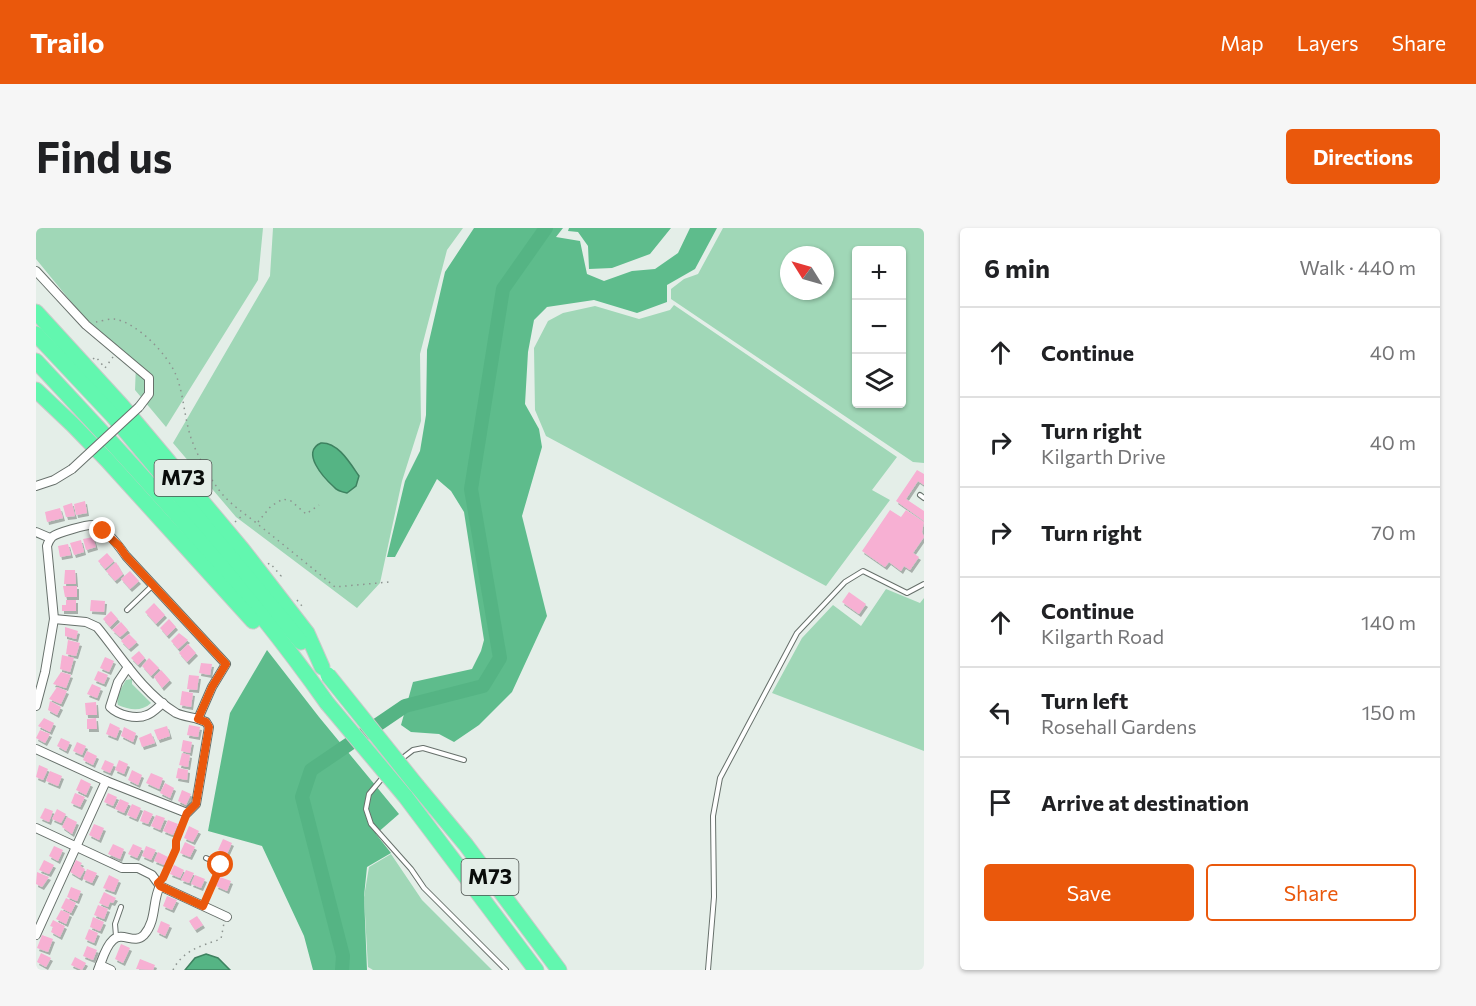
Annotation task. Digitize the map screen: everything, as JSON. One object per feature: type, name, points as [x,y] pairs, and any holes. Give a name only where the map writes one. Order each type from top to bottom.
[{"type":"highway","name":"M73","points":[[36,312],[122,406],[242,549],[307,633],[317,659]]},
{"type":"highway","name":"M73","points":[[36,334],[113,416],[317,659],[536,970]]},
{"type":"highway","name":"M73","points":[[36,361],[248,599],[327,704],[466,845],[559,970]]},
{"type":"highway","points":[[36,384],[132,473],[185,526]]},
{"type":"highway","points":[[36,390],[73,424],[301,671]]},
{"type":"street","points":[[36,271],[86,325],[150,380],[149,394],[139,407],[72,468],[54,480],[36,486]]},
{"type":"street","points":[[37,702],[45,672],[54,619],[47,546],[50,538],[55,535],[94,525],[119,546],[226,664],[212,687],[198,719]]},
{"type":"street","points":[[36,532],[50,538]]},
{"type":"street","points":[[36,749],[106,781],[187,813],[196,804],[209,727],[206,722],[178,714],[163,703],[143,685],[97,627],[86,622],[54,619]]},
{"type":"street","points":[[128,667],[118,682],[110,707],[114,711],[137,717],[147,715],[163,703]]},
{"type":"street","points":[[36,935],[106,781]]},
{"type":"street","points":[[36,828],[122,868],[138,868],[152,875],[159,884],[227,917]]},
{"type":"street","points":[[111,970],[99,968],[109,944],[117,937],[136,939],[146,933],[155,912],[154,896],[159,884]]},
{"type":"lane","points":[[708,970],[714,897],[713,816],[720,778],[797,633],[845,582],[863,571],[907,593],[924,584]]},
{"type":"lane","points":[[128,610],[153,585]]},
{"type":"lane","points":[[464,760],[423,748],[413,750],[390,769],[369,794],[366,809],[371,824],[411,869],[424,888],[506,970]]},
{"type":"lane","points":[[203,906],[221,865],[206,858]]},
{"type":"lane","points":[[117,937],[114,928],[121,907]]},
{"type":"path","points":[[86,325],[112,319],[127,323],[145,336],[163,354],[176,373],[183,395],[191,438],[203,463],[220,490],[243,514],[258,523],[335,586],[389,582]]},
{"type":"path","points":[[93,360],[96,357],[105,368],[117,351]]},
{"type":"path","points":[[258,523],[271,506],[283,499],[291,501],[306,514],[319,506]]},
{"type":"path","points":[[159,884],[176,849],[176,841],[187,813]]},
{"type":"path","points":[[173,970],[177,962],[189,951],[221,939],[222,925],[227,917]]},
{"type":"shaded area","points":[[36,228],[263,228],[258,280],[166,427],[135,390],[136,364],[90,325],[36,259]]},
{"type":"shaded area","points":[[273,228],[463,228],[447,250],[420,354],[421,421],[402,481],[380,583],[357,608],[236,517],[173,443],[270,276]]},
{"type":"shaded area","points":[[474,228],[563,228],[556,237],[580,241],[587,274],[604,281],[632,271],[655,269],[678,253],[690,228],[717,228],[695,269],[667,285],[667,302],[637,313],[594,300],[547,307],[534,320],[528,352],[525,404],[539,429],[542,447],[522,516],[547,616],[512,692],[479,725],[454,742],[439,734],[411,732],[401,725],[413,682],[472,669],[484,640],[464,512],[451,491],[437,479],[395,557],[387,557],[405,481],[420,451],[426,415],[427,350],[445,272]]},
{"type":"shaded area","points":[[569,228],[671,228],[650,254],[612,268],[589,269],[588,246],[578,232],[568,231]]},
{"type":"shaded area","points":[[723,228],[924,228],[924,463],[913,462],[671,299],[671,289],[684,279],[698,274]]},
{"type":"shaded area","points":[[674,305],[897,457],[872,490],[890,500],[826,586],[546,436],[535,410],[534,348],[548,321],[563,313],[595,306],[639,319],[670,310]]},
{"type":"shaded area","points":[[321,443],[338,450],[359,476],[356,486],[347,493],[335,488],[316,465],[313,452],[315,447]]},
{"type":"shaded area","points":[[886,589],[920,603],[924,598],[924,751],[772,693],[802,638],[833,605],[861,626]]},
{"type":"shaded area","points":[[267,650],[399,814],[376,834],[391,853],[367,867],[364,896],[367,970],[313,970],[304,936],[262,846],[208,831],[230,713]]},
{"type":"shaded area","points":[[132,679],[132,684],[151,703],[143,708],[131,709],[118,705],[117,699],[121,689],[126,680]]},
{"type":"shaded area","points":[[391,854],[422,900],[492,970],[373,970],[368,967],[364,897],[369,867]]},
{"type":"shaded area","points":[[206,954],[218,958],[230,970],[185,970],[195,958]]},
{"type":"building","points":[[917,470],[924,474],[924,485],[918,481],[906,499],[924,511],[924,521],[896,501]]},
{"type":"building","points":[[85,501],[87,513],[76,515],[74,504]]},
{"type":"building","points":[[72,503],[75,516],[66,517],[63,506]]},
{"type":"building","points":[[60,508],[63,518],[47,522],[45,512]]},
{"type":"building","points":[[890,510],[901,517],[906,510],[924,522],[922,532],[924,537],[913,553],[919,557],[910,570],[904,566],[901,571],[889,562],[885,567],[862,551]]},
{"type":"building","points":[[93,537],[96,547],[86,550],[83,539]]},
{"type":"building","points":[[81,540],[84,552],[74,555],[70,543]]},
{"type":"building","points":[[68,544],[71,555],[60,557],[58,546]]},
{"type":"building","points":[[107,553],[114,561],[105,569],[98,561]]},
{"type":"building","points":[[116,562],[123,574],[115,581],[106,571]]},
{"type":"building","points":[[65,570],[75,570],[76,584],[64,584]]},
{"type":"building","points":[[130,571],[139,581],[130,589],[121,579]]},
{"type":"building","points":[[63,586],[77,586],[77,597],[65,597]]},
{"type":"building","points":[[849,592],[866,604],[859,614],[842,602]]},
{"type":"building","points":[[66,600],[76,600],[76,611],[62,611],[62,605],[66,605]]},
{"type":"building","points":[[91,600],[105,601],[104,612],[90,611]]},
{"type":"building","points":[[154,603],[165,615],[156,624],[145,612]]},
{"type":"building","points":[[111,611],[118,619],[110,627],[103,619]]},
{"type":"building","points":[[169,619],[176,627],[167,636],[160,628]]},
{"type":"building","points":[[121,622],[128,630],[120,637],[112,630]]},
{"type":"building","points":[[65,627],[78,631],[76,639],[65,636]]},
{"type":"building","points":[[179,633],[188,640],[178,649],[171,641]]},
{"type":"building","points":[[129,634],[137,642],[129,649],[121,641]]},
{"type":"building","points":[[68,640],[80,643],[76,656],[66,654]]},
{"type":"building","points":[[188,644],[196,653],[187,662],[179,653]]},
{"type":"building","points":[[139,651],[145,658],[138,665],[131,658]]},
{"type":"building","points":[[62,655],[74,658],[70,672],[60,669]]},
{"type":"building","points":[[105,657],[114,661],[109,672],[100,668]]},
{"type":"building","points":[[149,658],[159,668],[151,676],[142,666]]},
{"type":"building","points":[[201,663],[212,664],[210,675],[199,673]]},
{"type":"building","points":[[161,670],[170,680],[162,688],[154,677]]},
{"type":"building","points":[[98,671],[108,675],[104,684],[94,680]]},
{"type":"building","points":[[61,672],[71,675],[66,688],[53,684]]},
{"type":"building","points":[[189,675],[199,676],[197,690],[187,689]]},
{"type":"building","points":[[92,684],[101,688],[97,698],[87,694]]},
{"type":"building","points":[[57,687],[67,691],[61,704],[49,699]]},
{"type":"building","points":[[182,691],[193,693],[191,707],[180,705]]},
{"type":"building","points":[[50,701],[61,707],[57,715],[48,710]]},
{"type":"building","points":[[96,702],[97,715],[86,715],[85,703]]},
{"type":"building","points":[[44,718],[54,723],[50,732],[38,726]]},
{"type":"building","points":[[96,718],[97,729],[87,729],[87,719]]},
{"type":"building","points":[[110,723],[120,728],[116,738],[106,734]]},
{"type":"building","points":[[189,725],[200,727],[198,737],[187,735]]},
{"type":"building","points":[[167,726],[170,736],[158,740],[154,730]]},
{"type":"building","points":[[124,727],[136,733],[133,742],[121,736]]},
{"type":"building","points":[[40,730],[50,734],[45,743],[36,738]]},
{"type":"building","points":[[151,733],[155,743],[142,747],[139,738]]},
{"type":"building","points":[[61,738],[70,742],[66,751],[57,746]]},
{"type":"building","points":[[183,740],[192,742],[190,753],[181,751]]},
{"type":"building","points":[[77,742],[86,746],[82,755],[73,751]]},
{"type":"building","points":[[87,751],[97,756],[93,765],[83,760]]},
{"type":"building","points":[[182,753],[190,755],[188,767],[179,765]]},
{"type":"building","points":[[105,760],[114,764],[110,773],[101,769]]},
{"type":"building","points":[[119,760],[128,764],[124,774],[115,770]]},
{"type":"building","points":[[39,765],[48,769],[43,780],[36,777]]},
{"type":"building","points":[[178,768],[188,770],[187,780],[176,778]]},
{"type":"building","points":[[132,770],[142,775],[138,785],[128,780]]},
{"type":"building","points":[[50,771],[62,776],[58,786],[46,781]]},
{"type":"building","points":[[151,773],[163,778],[159,789],[146,783]]},
{"type":"building","points":[[81,779],[91,784],[86,795],[76,790]]},
{"type":"building","points":[[165,783],[174,788],[170,798],[160,793]]},
{"type":"building","points":[[182,790],[191,794],[186,805],[178,801]]},
{"type":"building","points":[[75,793],[85,797],[80,807],[71,803]]},
{"type":"building","points":[[108,793],[117,797],[113,806],[104,802]]},
{"type":"building","points":[[120,799],[129,803],[124,813],[115,809]]},
{"type":"building","points":[[132,804],[141,808],[136,819],[127,815]]},
{"type":"building","points":[[45,808],[53,811],[49,822],[40,818]]},
{"type":"building","points":[[57,809],[66,814],[61,823],[52,819]]},
{"type":"building","points":[[144,810],[153,814],[148,824],[140,821]]},
{"type":"building","points":[[156,815],[165,818],[160,830],[151,826]]},
{"type":"building","points":[[67,817],[77,822],[72,834],[62,827]]},
{"type":"building","points":[[168,820],[178,824],[173,835],[163,831]]},
{"type":"building","points":[[94,824],[104,828],[99,840],[89,835]]},
{"type":"building","points":[[189,826],[199,831],[193,842],[184,838]]},
{"type":"building","points":[[223,839],[232,843],[227,854],[218,850]]},
{"type":"building","points":[[185,842],[195,847],[190,857],[180,853]]},
{"type":"building","points":[[113,844],[124,849],[120,859],[108,854]]},
{"type":"building","points":[[133,844],[142,848],[137,858],[128,854]]},
{"type":"building","points":[[54,846],[63,850],[58,861],[49,856]]},
{"type":"building","points":[[146,846],[156,850],[151,860],[142,856]]},
{"type":"building","points":[[158,852],[168,857],[164,865],[154,861]]},
{"type":"building","points":[[44,860],[54,865],[49,874],[39,870]]},
{"type":"building","points":[[76,860],[82,863],[80,866],[85,869],[80,878],[70,872]]},
{"type":"building","points":[[174,865],[184,870],[180,878],[170,874]]},
{"type":"building","points":[[87,869],[97,873],[92,883],[83,879]]},
{"type":"building","points":[[186,870],[194,873],[189,883],[181,880]]},
{"type":"building","points":[[37,872],[49,877],[42,887],[36,884]]},
{"type":"building","points":[[109,875],[119,880],[114,892],[103,888]]},
{"type":"building","points":[[195,875],[205,879],[201,888],[191,884]]},
{"type":"building","points":[[220,877],[231,881],[227,891],[216,886]]},
{"type":"building","points":[[71,887],[81,891],[77,901],[67,897]]},
{"type":"building","points":[[104,892],[116,898],[113,903],[110,902],[108,907],[99,903]]},
{"type":"building","points":[[167,896],[177,900],[172,910],[163,906]]},
{"type":"building","points":[[66,898],[76,903],[71,913],[61,908]]},
{"type":"building","points":[[98,905],[108,909],[104,919],[94,915]]},
{"type":"building","points":[[61,910],[70,914],[66,924],[56,919]]},
{"type":"building","points":[[197,916],[203,925],[195,930],[189,921]]},
{"type":"building","points":[[93,917],[104,922],[100,931],[90,927]]},
{"type":"building","points":[[53,920],[65,926],[60,937],[51,932],[53,927],[50,926]]},
{"type":"building","points":[[161,921],[170,925],[165,936],[157,932]]},
{"type":"building","points":[[89,929],[98,933],[94,943],[85,939]]},
{"type":"building","points":[[42,935],[53,939],[48,952],[37,948]]},
{"type":"building","points":[[121,944],[130,948],[123,963],[115,959]]},
{"type":"building","points":[[87,946],[97,950],[93,960],[83,956]]},
{"type":"building","points":[[41,953],[51,958],[46,967],[37,962]]},
{"type":"building","points":[[75,957],[86,963],[82,970],[71,965]]},
{"type":"building","points":[[140,959],[155,965],[153,970],[136,969]]},
{"type":"waterway","points":[[342,970],[343,956],[302,797],[311,770],[405,706],[483,686],[500,658],[471,489],[503,289],[546,228]]},
{"type":"route","points":[[103,531],[226,664],[212,687],[198,719],[206,722],[209,727],[196,804],[187,813],[176,841],[176,849],[163,878],[158,883],[203,906],[221,865]]}]
